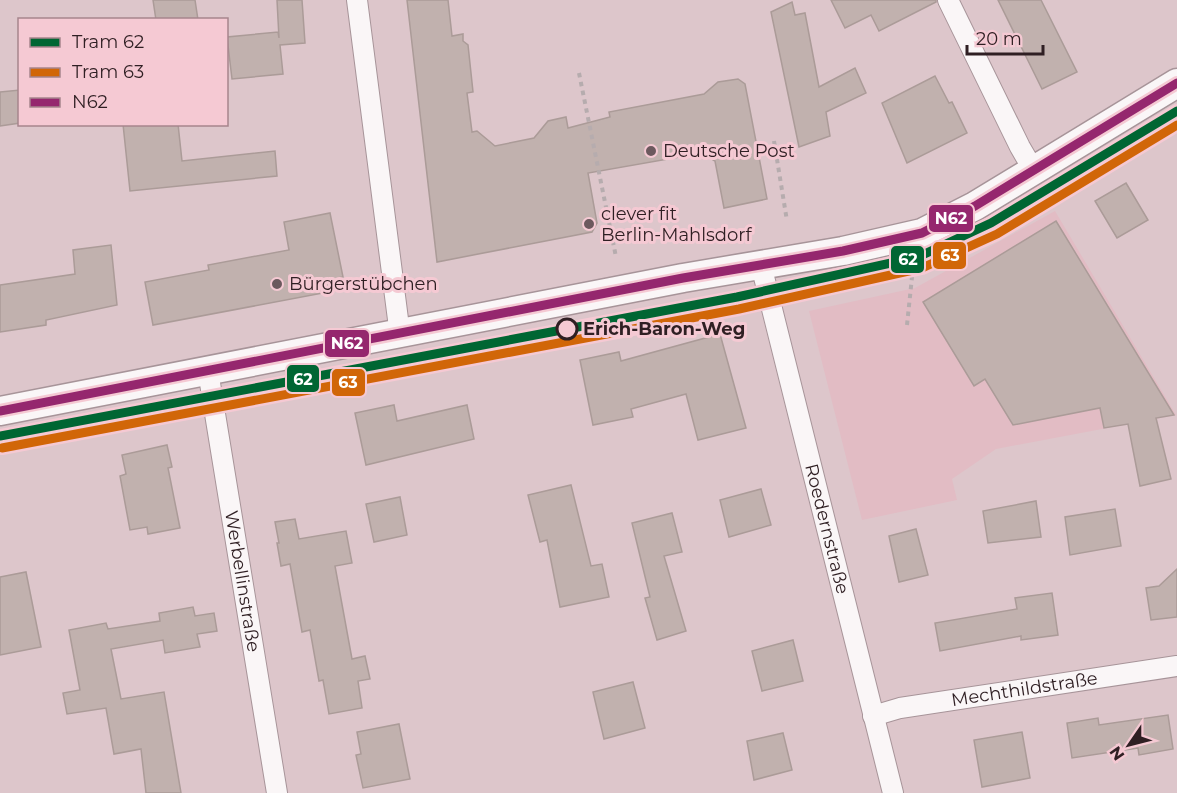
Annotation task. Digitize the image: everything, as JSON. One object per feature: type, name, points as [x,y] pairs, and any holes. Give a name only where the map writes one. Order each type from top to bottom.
[{"type":"main road","points":[[0,411],[843,251],[922,233],[1034,171],[1177,83]]},
{"type":"street","points":[[357,0],[370,123],[400,335]]},
{"type":"street","points":[[948,0],[1034,171]]},
{"type":"street","name":"Roedernstraße","points":[[761,265],[892,793]]},
{"type":"street","name":"Werbellinstraße","points":[[208,371],[277,793]]},
{"type":"street","name":"Mechthildstraße","points":[[873,716],[900,708],[1177,666]]},
{"type":"path","points":[[579,73],[616,257]]},
{"type":"path","points":[[774,141],[787,221]]},
{"type":"path","points":[[907,325],[912,277]]},
{"type":"path","points":[[172,412],[180,410]]},
{"type":"shaded area","points":[[1055,211],[1176,415],[996,449],[952,479],[957,500],[862,520],[809,311],[915,288]]},
{"type":"building","points":[[153,0],[195,0],[198,18],[156,18]]},
{"type":"building","points":[[277,0],[302,0],[305,43],[280,45],[283,74],[232,79],[228,37],[278,32],[279,38]]},
{"type":"building","points":[[407,0],[448,0],[452,36],[463,34],[463,41],[468,45],[473,92],[467,93],[472,132],[477,131],[495,146],[534,138],[548,121],[566,117],[568,128],[610,117],[609,112],[704,94],[718,82],[738,79],[745,84],[767,199],[724,208],[715,161],[702,153],[588,173],[597,223],[592,232],[437,262]]},
{"type":"building","points":[[831,0],[936,0],[936,2],[879,31],[871,15],[845,28]]},
{"type":"building","points":[[998,0],[1041,0],[1077,72],[1042,89]]},
{"type":"building","points":[[792,2],[795,15],[805,13],[819,87],[855,68],[866,93],[826,112],[830,136],[799,147],[771,12]]},
{"type":"building","points":[[935,76],[949,103],[952,102],[967,133],[907,163],[882,103]]},
{"type":"building","points":[[18,90],[18,123],[0,126],[0,92]]},
{"type":"building","points":[[123,126],[178,126],[182,161],[275,151],[277,176],[130,191]]},
{"type":"building","points":[[1126,183],[1148,220],[1117,238],[1095,201]]},
{"type":"building","points":[[330,213],[343,277],[337,278],[339,290],[153,325],[145,282],[209,270],[208,265],[289,250],[284,222]]},
{"type":"building","points":[[1056,221],[1174,415],[1156,418],[1171,479],[1140,486],[1128,424],[1104,428],[1100,408],[1013,425],[985,379],[974,386],[923,302]]},
{"type":"building","points":[[111,245],[117,305],[46,320],[46,325],[0,332],[0,285],[75,274],[73,250]]},
{"type":"building","points":[[720,334],[746,428],[698,440],[686,394],[631,409],[633,417],[593,425],[580,360],[619,352],[621,361]]},
{"type":"building","points":[[394,405],[397,421],[467,405],[474,439],[366,465],[355,413]]},
{"type":"building","points":[[167,445],[172,467],[168,468],[180,528],[148,534],[147,527],[130,530],[120,476],[126,474],[122,455]]},
{"type":"building","points":[[571,485],[591,566],[602,564],[609,597],[560,607],[547,540],[540,542],[528,495]]},
{"type":"building","points":[[761,489],[771,525],[729,537],[720,500]]},
{"type":"building","points":[[400,497],[407,535],[374,542],[366,504]]},
{"type":"building","points":[[1036,501],[1041,537],[988,543],[983,511]]},
{"type":"building","points":[[1115,509],[1121,546],[1070,555],[1065,517]]},
{"type":"building","points":[[672,513],[682,552],[664,556],[686,631],[657,640],[645,598],[650,597],[632,523]]},
{"type":"building","points":[[295,519],[299,539],[346,531],[352,563],[335,566],[352,659],[365,656],[370,679],[358,681],[362,708],[329,714],[323,680],[319,681],[310,630],[302,632],[290,564],[281,566],[275,522]]},
{"type":"building","points":[[916,529],[928,575],[899,582],[889,536]]},
{"type":"building","points":[[1177,569],[1177,617],[1151,620],[1146,588],[1159,586]]},
{"type":"building","points":[[26,572],[41,647],[0,655],[0,577]]},
{"type":"building","points":[[1052,593],[1058,635],[1021,640],[1021,636],[940,651],[935,623],[1017,609],[1015,598]]},
{"type":"building","points":[[193,607],[195,616],[214,613],[217,631],[197,634],[200,647],[165,653],[163,640],[111,649],[121,699],[164,692],[181,793],[146,793],[141,749],[114,754],[106,708],[67,714],[63,693],[80,690],[69,630],[106,623],[108,629],[160,621],[159,613]]},
{"type":"building","points":[[793,640],[803,681],[762,691],[752,651]]},
{"type":"building","points":[[633,682],[645,728],[604,739],[593,692]]},
{"type":"building","points":[[1168,715],[1173,749],[1139,755],[1138,748],[1072,758],[1067,723],[1098,718],[1099,725]]},
{"type":"building","points":[[399,724],[410,779],[363,788],[356,755],[361,754],[357,732]]},
{"type":"building","points":[[1022,732],[1030,778],[982,787],[974,740]]},
{"type":"building","points":[[783,733],[792,770],[754,780],[747,741]]},
{"type":"tram line","name":"62","points":[[0,436],[737,297],[918,257],[991,223],[1177,111]]},
{"type":"tram line","name":"63","points":[[2,448],[739,309],[922,268],[997,234],[1177,125]]},
{"type":"transit line","name":"N62","points":[[0,411],[683,278],[843,251],[922,233],[975,206],[1177,83]]},
{"type":"place","name":"Deutsche Post","points":[[651,151]]},
{"type":"place","name":"clever fit Berlin-Mahlsdorf","points":[[589,224]]},
{"type":"place","name":"Bürgerstübchen","points":[[277,284]]},
{"type":"place","name":"Erich-Baron-Weg","points":[[567,329]]}]
